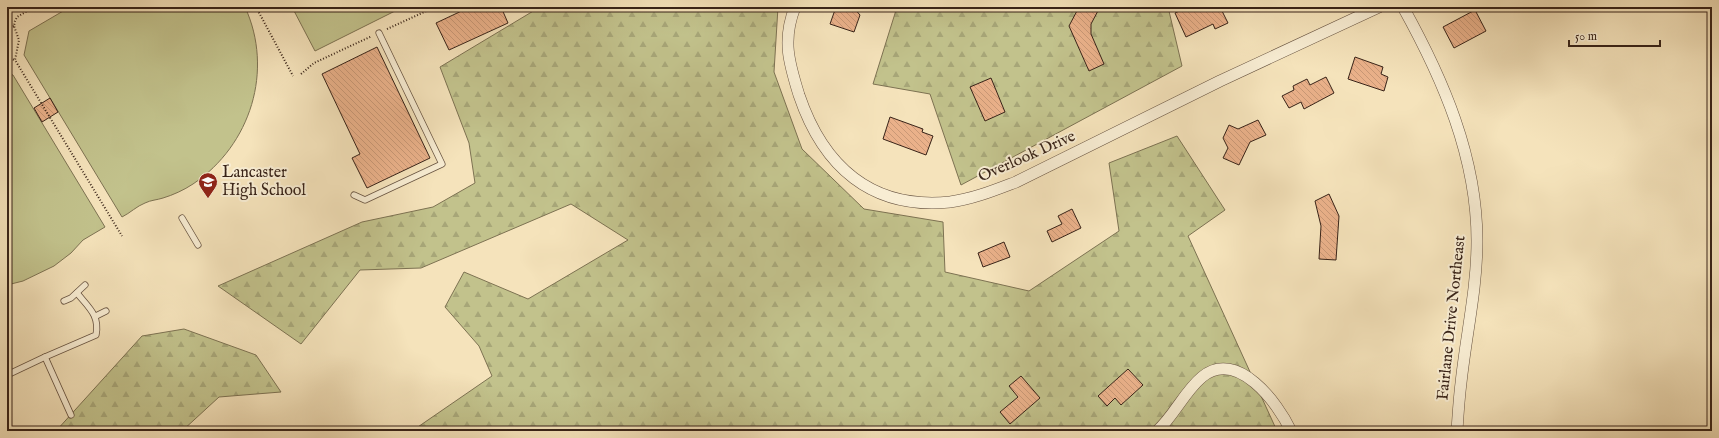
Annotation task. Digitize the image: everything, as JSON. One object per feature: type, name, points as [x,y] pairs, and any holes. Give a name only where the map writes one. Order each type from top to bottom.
[{"type":"street","name":"Overlook Drive","points":[[794,7],[787,34],[787,51],[790,68],[808,118],[825,149],[835,162],[848,174],[878,192],[894,198],[930,203],[965,199],[1016,182],[1226,78],[1379,7]]},
{"type":"street","name":"Fairlane Drive Northeast","points":[[1403,7],[1446,94],[1459,130],[1473,188],[1477,241],[1476,269],[1473,305],[1461,382],[1457,431]]},
{"type":"street","points":[[1157,431],[1201,377],[1219,369],[1233,371],[1258,384],[1276,404],[1291,431]]},
{"type":"lane","points":[[354,195],[365,200],[442,164],[379,33]]},
{"type":"lane","points":[[182,218],[198,245]]},
{"type":"lane","points":[[64,301],[77,293],[85,285]]},
{"type":"lane","points":[[7,375],[44,357],[96,335],[98,328],[96,316],[77,293]]},
{"type":"lane","points":[[96,316],[106,311]]},
{"type":"lane","points":[[44,357],[71,415]]},
{"type":"path","points":[[7,13],[16,7]]},
{"type":"path","points":[[34,7],[17,18],[14,26],[19,40],[15,60],[122,236]]},
{"type":"path","points":[[256,7],[293,76]]},
{"type":"path","points":[[302,74],[314,63],[435,7]]},
{"type":"path","points":[[7,28],[14,26]]},
{"type":"path","points":[[7,58],[15,60]]},
{"type":"green space","points":[[70,7],[245,7],[253,31],[257,56],[257,80],[252,104],[243,127],[230,149],[213,168],[190,186],[161,199],[142,204],[122,217],[24,55],[29,31]]},
{"type":"green space","points":[[292,7],[403,7],[315,51]]},
{"type":"green space","points":[[540,7],[778,7],[774,72],[802,149],[864,209],[943,222],[945,272],[1029,291],[1119,231],[1109,163],[1177,136],[1225,210],[1188,236],[1277,431],[412,431],[492,376],[479,346],[445,307],[464,272],[528,299],[628,240],[571,204],[421,268],[360,270],[301,344],[218,286],[362,222],[433,207],[475,183],[469,143],[440,67]]},
{"type":"green space","points":[[897,7],[1168,7],[1182,66],[961,185],[930,94],[873,84]]},
{"type":"green space","points":[[7,73],[13,75],[105,227],[83,240],[71,253],[54,266],[23,281],[7,285]]},
{"type":"green space","points":[[184,329],[256,355],[281,392],[219,397],[182,431],[56,431],[142,336]]},
{"type":"building","points":[[470,7],[501,7],[508,23],[449,50],[436,23]]},
{"type":"building","points":[[836,7],[853,7],[860,15],[854,32],[830,24]]},
{"type":"building","points":[[1079,7],[1100,7],[1091,24],[1091,34],[1104,64],[1089,71],[1069,26]]},
{"type":"building","points":[[1188,7],[1220,7],[1228,23],[1215,29],[1213,24],[1186,37],[1175,13]]},
{"type":"building","points":[[1475,10],[1486,31],[1454,48],[1443,27]]},
{"type":"building","points":[[377,47],[430,158],[367,188],[352,158],[360,154],[322,74]]},
{"type":"building","points":[[1355,57],[1383,67],[1381,74],[1388,77],[1384,91],[1348,79]]},
{"type":"building","points":[[1326,77],[1334,93],[1304,109],[1301,102],[1289,108],[1282,96],[1294,90],[1293,86],[1307,79],[1310,85]]},
{"type":"building","points":[[991,78],[1005,112],[985,121],[970,87]]},
{"type":"building","points":[[50,98],[58,112],[42,122],[34,108]]},
{"type":"building","points":[[890,117],[923,129],[922,132],[933,136],[926,155],[883,139]]},
{"type":"building","points":[[1258,120],[1266,135],[1250,142],[1239,165],[1223,158],[1228,148],[1223,138],[1229,125],[1238,129]]},
{"type":"building","points":[[1329,194],[1339,216],[1336,260],[1319,259],[1321,226],[1315,201]]},
{"type":"building","points":[[1072,209],[1081,228],[1052,242],[1047,231],[1062,224],[1058,216]]},
{"type":"building","points":[[1004,242],[1010,257],[983,267],[978,253]]},
{"type":"building","points":[[1128,369],[1143,385],[1121,405],[1115,398],[1107,406],[1098,396]]},
{"type":"building","points":[[1021,376],[1040,398],[1010,424],[1000,412],[1018,397],[1009,386]]},
{"type":"place","name":"Lancaster High School","points":[[208,199]]}]
